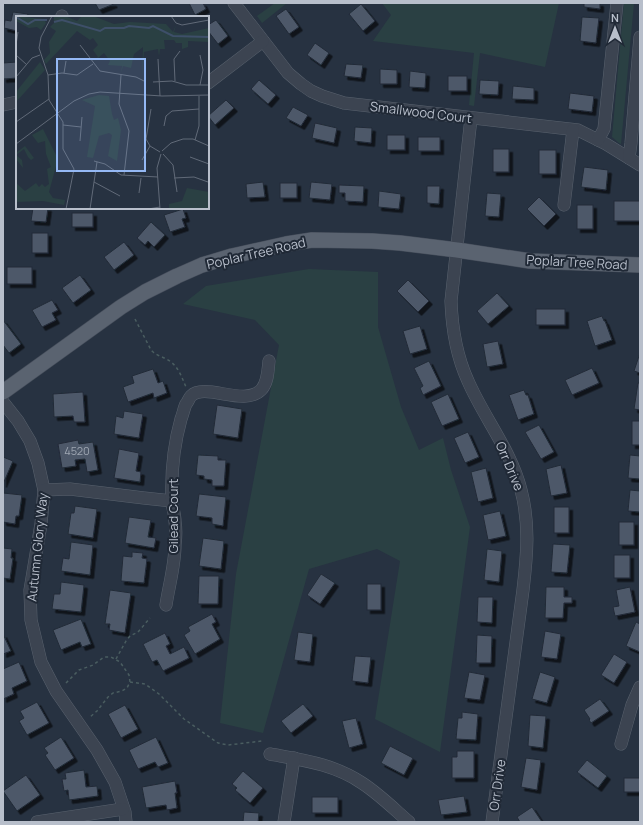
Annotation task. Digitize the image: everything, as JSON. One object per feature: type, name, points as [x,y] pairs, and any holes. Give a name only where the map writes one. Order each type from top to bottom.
[{"type":"main road","name":"Poplar Tree Road","points":[[3,392],[145,292],[202,265],[232,256],[286,244],[312,240],[372,241],[400,243],[530,260],[640,265]]},
{"type":"street","name":"Smallwood Court","points":[[234,3],[288,73],[311,91],[322,96],[344,103],[578,130],[606,144],[640,165]]},
{"type":"street","points":[[598,140],[604,129],[617,3]]},
{"type":"street","points":[[629,158],[640,37]]},
{"type":"street","points":[[209,82],[263,41]]},
{"type":"street","points":[[3,104],[16,102]]},
{"type":"street","name":"Orr Drive","points":[[472,118],[451,301],[453,328],[456,347],[468,382],[509,457],[517,475],[525,505],[528,534],[523,590],[492,822]]},
{"type":"street","points":[[564,205],[574,130]]},
{"type":"street","points":[[191,396],[198,392],[242,397],[253,395],[261,390],[265,384],[269,361]]},
{"type":"street","name":"Gilead Court","points":[[166,605],[175,547],[176,522],[172,501],[175,446],[185,406],[191,396]]},
{"type":"street","name":"Autumn Glory Way","points":[[3,402],[18,421],[30,441],[38,463],[44,490],[41,524],[30,590],[31,620],[40,662],[56,691],[97,750],[115,782],[124,808],[126,822]]},
{"type":"street","points":[[44,490],[70,489],[172,501]]},
{"type":"street","points":[[621,744],[632,705],[640,687]]},
{"type":"street","points":[[270,754],[319,763],[336,769],[362,782],[381,796],[409,822]]},
{"type":"street","points":[[284,822],[294,758]]},
{"type":"street","points":[[37,822],[124,808]]},
{"type":"path","points":[[135,319],[151,350],[172,362],[179,370],[191,396]]},
{"type":"path","points":[[116,659],[130,636],[138,632],[150,618]]},
{"type":"path","points":[[66,683],[79,670],[93,665],[104,657],[111,657],[120,662],[129,675],[130,682],[127,688],[113,693],[90,717]]},
{"type":"path","points":[[130,682],[145,684],[159,694],[184,719],[218,743],[228,744],[262,741]]},
{"type":"green space","points":[[275,3],[287,3],[262,23],[257,16]]},
{"type":"green space","points":[[382,3],[559,3],[545,67],[480,53],[474,106],[469,105],[474,53],[373,41],[391,15]]},
{"type":"green space","points":[[624,3],[634,3],[621,144],[612,137]]},
{"type":"green space","points":[[309,269],[378,272],[378,327],[401,407],[419,450],[443,438],[451,470],[470,527],[440,752],[375,719],[400,561],[377,549],[309,569],[263,733],[220,723],[236,574],[279,345],[255,320],[183,304],[206,286]]},
{"type":"building","points":[[95,3],[113,3],[114,4],[99,10]]},
{"type":"building","points":[[189,3],[203,3],[206,9],[195,15]]},
{"type":"building","points":[[584,3],[600,3],[600,9],[584,7]]},
{"type":"building","points":[[361,4],[375,21],[363,31],[349,14]]},
{"type":"building","points":[[286,9],[299,27],[289,34],[276,16]]},
{"type":"building","points":[[13,12],[28,14],[27,16],[16,16],[16,31],[4,28],[5,20],[11,21]]},
{"type":"building","points":[[582,17],[599,18],[596,43],[580,41]]},
{"type":"building","points":[[216,20],[228,36],[218,44],[209,32],[209,24]]},
{"type":"building","points":[[315,43],[329,53],[321,65],[307,55]]},
{"type":"building","points":[[16,62],[16,78],[3,79],[3,63]]},
{"type":"building","points":[[346,64],[363,65],[361,78],[344,76]]},
{"type":"building","points":[[380,69],[397,70],[397,84],[380,84]]},
{"type":"building","points":[[410,71],[426,73],[425,88],[409,87]]},
{"type":"building","points":[[448,76],[467,76],[467,91],[448,91]]},
{"type":"building","points":[[259,80],[276,95],[268,104],[251,89]]},
{"type":"building","points":[[480,80],[499,81],[498,95],[479,94]]},
{"type":"building","points":[[513,86],[534,88],[534,100],[512,99]]},
{"type":"building","points":[[570,93],[594,96],[592,112],[568,109]]},
{"type":"building","points":[[226,100],[234,108],[215,125],[209,115]]},
{"type":"building","points":[[293,107],[308,115],[301,126],[286,118]]},
{"type":"building","points":[[315,123],[337,128],[334,143],[312,138]]},
{"type":"building","points":[[355,127],[372,128],[371,143],[354,141]]},
{"type":"building","points":[[387,135],[405,135],[405,150],[387,150]]},
{"type":"building","points":[[418,137],[440,137],[440,151],[418,151]]},
{"type":"building","points":[[493,149],[509,149],[509,172],[493,172]]},
{"type":"building","points":[[539,150],[556,150],[556,174],[539,174]]},
{"type":"building","points":[[584,167],[608,170],[606,190],[581,187]]},
{"type":"building","points":[[263,182],[265,197],[247,198],[246,184]]},
{"type":"building","points":[[311,182],[332,184],[330,200],[309,198]]},
{"type":"building","points":[[280,183],[297,183],[297,198],[280,198]]},
{"type":"building","points":[[339,185],[364,186],[363,202],[345,201],[345,193],[339,193]]},
{"type":"building","points":[[427,186],[440,186],[439,204],[427,203]]},
{"type":"building","points":[[379,191],[401,194],[399,209],[378,207]]},
{"type":"building","points":[[487,193],[501,194],[499,217],[485,216]]},
{"type":"building","points":[[539,197],[556,214],[544,226],[527,209]]},
{"type":"building","points":[[614,201],[640,201],[640,221],[614,221]]},
{"type":"building","points":[[577,205],[593,205],[593,229],[577,229]]},
{"type":"building","points":[[33,209],[48,209],[46,222],[31,221]]},
{"type":"building","points":[[183,209],[186,218],[182,219],[185,227],[170,232],[164,215]]},
{"type":"building","points":[[72,213],[93,213],[93,227],[72,227]]},
{"type":"building","points":[[151,222],[165,235],[154,247],[148,241],[145,245],[137,238]]},
{"type":"building","points":[[32,233],[48,233],[48,253],[32,253]]},
{"type":"building","points":[[124,242],[134,255],[114,270],[104,257]]},
{"type":"building","points":[[7,267],[32,267],[32,284],[7,284]]},
{"type":"building","points":[[80,275],[91,290],[73,303],[62,288]]},
{"type":"building","points":[[408,280],[429,301],[418,312],[397,291]]},
{"type":"building","points":[[497,293],[509,306],[488,324],[477,311]]},
{"type":"building","points":[[52,300],[58,310],[52,313],[56,320],[42,327],[32,310]]},
{"type":"building","points":[[536,309],[565,309],[565,325],[536,325]]},
{"type":"building","points":[[602,316],[612,340],[595,346],[587,321]]},
{"type":"building","points":[[3,320],[21,344],[9,353],[3,345]]},
{"type":"building","points":[[420,326],[427,349],[410,354],[403,331]]},
{"type":"building","points":[[498,341],[503,364],[487,367],[483,344]]},
{"type":"building","points":[[640,353],[640,373],[634,371]]},
{"type":"building","points":[[429,361],[441,386],[423,395],[420,388],[423,386],[414,368]]},
{"type":"building","points":[[592,368],[599,383],[572,395],[565,380]]},
{"type":"building","points":[[153,369],[158,383],[163,381],[167,393],[154,398],[153,393],[128,402],[123,387],[134,383],[132,376]]},
{"type":"building","points":[[638,383],[640,383],[640,410],[634,409]]},
{"type":"building","points":[[524,390],[526,395],[528,395],[534,414],[518,420],[509,395]]},
{"type":"building","points":[[83,392],[85,422],[74,422],[73,416],[54,417],[53,394]]},
{"type":"building","points":[[448,394],[459,419],[442,426],[431,402]]},
{"type":"building","points":[[217,405],[242,409],[238,438],[213,434]]},
{"type":"building","points":[[124,411],[143,414],[139,438],[114,434],[116,416],[123,418]]},
{"type":"building","points":[[632,421],[640,421],[640,445],[632,445]]},
{"type":"building","points":[[539,425],[554,452],[541,459],[525,432]]},
{"type":"building","points":[[468,432],[479,457],[465,463],[454,438]]},
{"type":"building","points":[[78,440],[79,444],[93,442],[98,470],[87,472],[85,459],[75,460],[76,466],[62,468],[58,444]]},
{"type":"building","points":[[119,449],[139,453],[136,471],[141,472],[140,482],[114,478]]},
{"type":"building","points":[[198,455],[218,456],[218,460],[226,460],[224,486],[212,486],[212,480],[204,479],[204,476],[196,475]]},
{"type":"building","points":[[630,455],[640,456],[640,479],[628,478]]},
{"type":"building","points":[[3,457],[13,461],[3,484]]},
{"type":"building","points":[[561,465],[567,493],[551,496],[546,469]]},
{"type":"building","points":[[486,468],[493,498],[478,502],[471,472]]},
{"type":"building","points":[[630,490],[640,491],[640,512],[628,511]]},
{"type":"building","points":[[3,493],[22,495],[19,516],[16,516],[15,524],[3,522]]},
{"type":"building","points":[[199,494],[226,497],[223,526],[212,524],[212,518],[196,516]]},
{"type":"building","points":[[75,506],[97,509],[93,538],[68,534],[71,513],[74,513]]},
{"type":"building","points":[[554,507],[569,507],[569,533],[554,533]]},
{"type":"building","points":[[500,511],[506,536],[488,540],[483,515]]},
{"type":"building","points":[[129,517],[151,520],[148,537],[156,538],[154,548],[125,543]]},
{"type":"building","points":[[619,522],[634,522],[634,545],[619,545]]},
{"type":"building","points":[[203,538],[224,541],[221,569],[199,566]]},
{"type":"building","points":[[71,542],[93,545],[90,575],[61,571],[63,558],[69,559]]},
{"type":"building","points":[[553,544],[570,545],[567,573],[551,572]]},
{"type":"building","points":[[3,548],[12,549],[11,558],[13,558],[10,579],[3,578]]},
{"type":"building","points":[[487,549],[502,551],[499,582],[484,580]]},
{"type":"building","points":[[132,552],[143,553],[142,558],[147,559],[144,583],[121,581],[123,556],[132,557]]},
{"type":"building","points":[[614,555],[630,555],[630,578],[614,578]]},
{"type":"building","points":[[321,574],[335,583],[320,604],[307,595]]},
{"type":"building","points":[[199,576],[219,576],[218,604],[198,604]]},
{"type":"building","points":[[61,582],[84,585],[81,612],[52,609],[54,594],[60,594]]},
{"type":"building","points":[[367,584],[381,584],[381,610],[367,610]]},
{"type":"building","points":[[546,587],[564,587],[564,597],[572,597],[572,603],[564,603],[563,618],[545,618]]},
{"type":"building","points":[[630,587],[635,612],[615,616],[613,607],[619,606],[616,590]]},
{"type":"building","points":[[110,590],[131,593],[125,633],[109,630],[110,624],[105,624]]},
{"type":"building","points":[[478,597],[493,597],[492,623],[477,622]]},
{"type":"building","points":[[212,614],[216,622],[212,624],[220,639],[195,654],[184,635],[190,631],[188,627]]},
{"type":"building","points":[[81,619],[91,644],[82,647],[80,642],[61,650],[53,630]]},
{"type":"building","points":[[636,622],[640,624],[640,652],[626,646]]},
{"type":"building","points":[[545,631],[561,634],[557,659],[541,657]]},
{"type":"building","points":[[298,632],[313,634],[310,662],[294,660]]},
{"type":"building","points":[[165,633],[170,644],[166,646],[170,654],[184,647],[189,658],[163,671],[157,660],[152,662],[143,644]]},
{"type":"building","points":[[3,634],[11,651],[3,654]]},
{"type":"building","points":[[477,635],[492,636],[491,663],[476,663]]},
{"type":"building","points":[[614,654],[627,662],[614,683],[601,675]]},
{"type":"building","points":[[355,656],[371,657],[368,683],[352,681]]},
{"type":"building","points":[[19,662],[27,681],[12,688],[14,694],[3,699],[3,669]]},
{"type":"building","points":[[469,672],[485,675],[480,700],[464,698]]},
{"type":"building","points":[[540,672],[555,677],[547,703],[532,699]]},
{"type":"building","points":[[600,699],[609,711],[591,723],[584,710]]},
{"type":"building","points":[[37,702],[49,723],[27,735],[19,721],[24,718],[20,711]]},
{"type":"building","points":[[303,704],[313,716],[291,733],[281,721]]},
{"type":"building","points":[[125,705],[138,729],[121,738],[108,714]]},
{"type":"building","points":[[462,712],[478,714],[476,740],[456,739],[458,718],[462,718]]},
{"type":"building","points":[[530,715],[546,716],[543,748],[528,746]]},
{"type":"building","points":[[356,718],[363,744],[349,748],[342,721]]},
{"type":"building","points":[[61,737],[74,758],[55,770],[45,755],[48,753],[44,748]]},
{"type":"building","points":[[156,737],[168,763],[158,767],[155,762],[138,769],[129,750]]},
{"type":"building","points":[[390,746],[413,758],[404,775],[381,763]]},
{"type":"building","points":[[457,751],[474,751],[474,778],[452,778],[452,757],[457,757]]},
{"type":"building","points":[[526,758],[541,760],[537,790],[521,787]]},
{"type":"building","points":[[587,760],[607,776],[598,788],[577,772]]},
{"type":"building","points":[[84,770],[86,787],[97,786],[98,796],[69,800],[68,790],[64,791],[62,779],[66,779],[65,773]]},
{"type":"building","points":[[243,771],[263,788],[250,803],[235,790],[237,788],[232,784]]},
{"type":"building","points":[[26,775],[40,795],[17,811],[3,791]]},
{"type":"building","points":[[624,778],[640,778],[640,792],[624,792]]},
{"type":"building","points":[[175,781],[177,808],[167,810],[166,805],[146,808],[142,787]]},
{"type":"building","points":[[464,796],[467,812],[441,815],[438,800]]},
{"type":"building","points":[[312,797],[338,797],[338,813],[312,813]]},
{"type":"building","points":[[532,807],[542,822],[520,822],[517,817]]},
{"type":"building","points":[[244,812],[259,813],[258,822],[243,822]]}]
